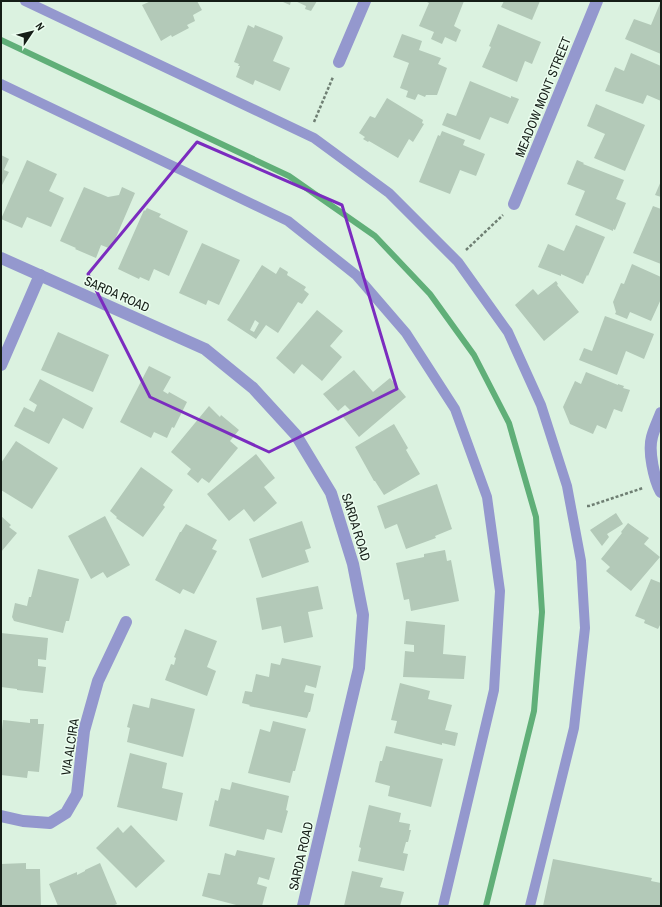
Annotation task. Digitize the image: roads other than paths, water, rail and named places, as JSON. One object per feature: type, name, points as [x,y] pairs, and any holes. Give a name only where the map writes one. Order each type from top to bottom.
[{"type":"street","points":[[339,62],[365,1]]},
{"type":"street","name":"MEADOW MONT STREET","points":[[514,204],[597,1]]},
{"type":"street","name":"SARDA ROAD","points":[[1,258],[205,349],[253,388],[296,435],[331,493],[353,564],[363,615],[359,668],[303,906]]},
{"type":"street","points":[[1,365],[40,275]]},
{"type":"street","points":[[659,488],[652,463],[651,438],[661,413]]},
{"type":"street","name":"VIA ALCIRA","points":[[1,816],[23,821],[50,823],[66,813],[77,794],[84,731],[98,682],[126,622]]},
{"type":"lane","points":[[25,1],[314,138],[389,194],[458,262],[508,332],[541,405],[567,486],[581,561],[585,628],[574,728],[530,906]]},
{"type":"lane","points":[[1,84],[288,221],[356,275],[406,334],[455,409],[487,497],[500,591],[494,690],[443,906]]},
{"type":"waterway","points":[[1,40],[289,176],[375,236],[430,294],[474,355],[509,423],[536,517],[542,612],[534,711],[486,906]]}]
